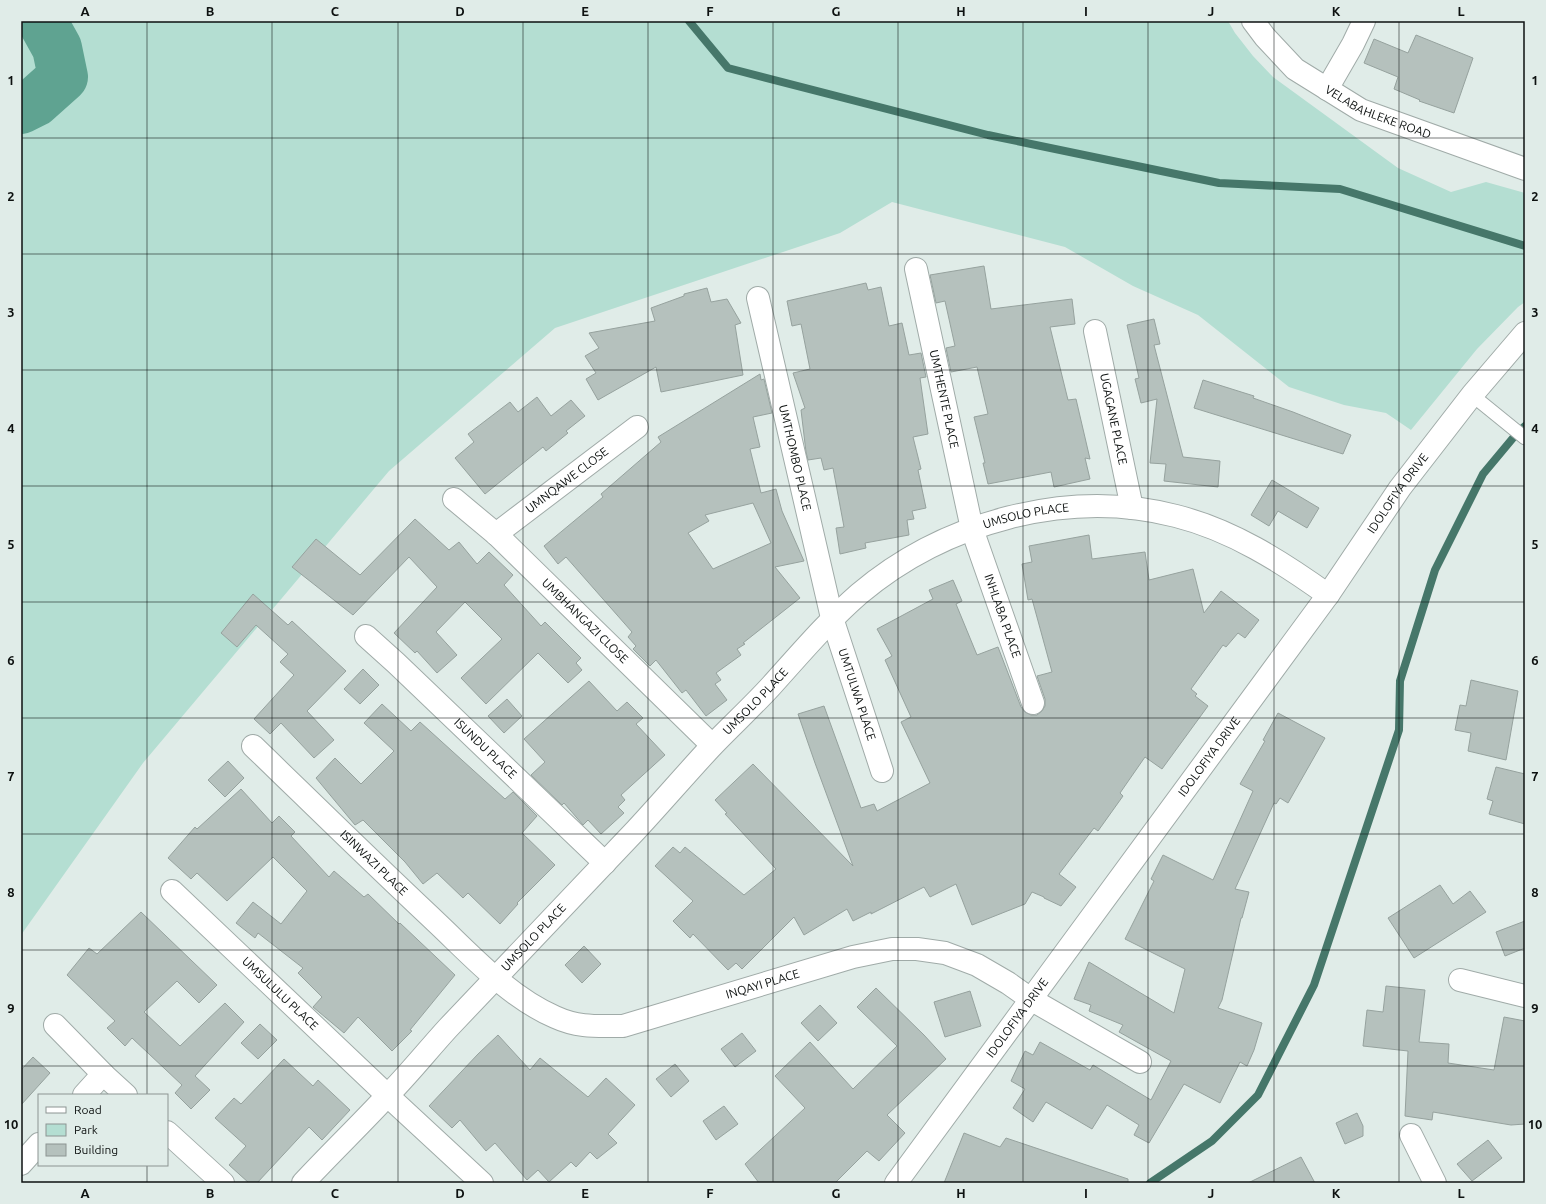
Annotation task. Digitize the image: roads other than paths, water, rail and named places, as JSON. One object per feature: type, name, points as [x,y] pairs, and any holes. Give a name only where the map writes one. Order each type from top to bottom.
[{"type":"street","name":"VELABAHLEKE ROAD","points":[[1254,21],[1265,37],[1295,69],[1362,110],[1525,169]]},
{"type":"street","points":[[1327,89],[1353,44],[1364,21]]},
{"type":"street","name":"UMTHENTE PLACE","points":[[916,269],[972,529]]},
{"type":"street","name":"UMTHOMBO PLACE","points":[[758,298],[832,618]]},
{"type":"street","name":"UGAGANE PLACE","points":[[1096,331],[1132,508]]},
{"type":"street","name":"IDOLOFIYA DRIVE","points":[[896,1183],[1328,596],[1400,488],[1472,395],[1525,333]]},
{"type":"street","name":"UMNQAWE CLOSE","points":[[496,534],[637,426]]},
{"type":"street","name":"UMBHANGAZI CLOSE","points":[[454,499],[496,534],[712,745]]},
{"type":"street","name":"UMSOLO PLACE","points":[[303,1183],[334,1149],[388,1096],[447,1029],[662,802],[712,745],[769,689],[832,618],[862,592],[923,551],[972,529],[1000,519],[1070,507],[1098,505],[1132,508],[1177,516],[1225,533],[1255,548],[1328,596]]},
{"type":"street","name":"INHLABA PLACE","points":[[972,529],[1032,702]]},
{"type":"street","name":"UMTULWA PLACE","points":[[832,618],[882,771]]},
{"type":"street","name":"ISUNDU PLACE","points":[[366,636],[605,863]]},
{"type":"street","name":"ISINWAZI PLACE","points":[[253,746],[356,846],[496,978]]},
{"type":"street","name":"UMSULULU PLACE","points":[[172,891],[482,1183]]},
{"type":"street","name":"INQAYI PLACE","points":[[496,978],[528,1003],[554,1017],[575,1025],[623,1026],[853,957],[892,949],[917,949],[945,953],[977,966],[1008,983],[1032,1000],[1140,1062]]},
{"type":"street","points":[[1460,980],[1525,996]]},
{"type":"street","points":[[55,1025],[125,1094]]},
{"type":"street","points":[[85,1094],[103,1074]]},
{"type":"street","points":[[168,1133],[223,1183]]},
{"type":"street","points":[[1412,1135],[1435,1183]]},
{"type":"street","points":[[21,1164],[38,1145]]},
{"type":"lane","points":[[1472,395],[1525,438]]},
{"type":"waterway","points":[[21,109],[35,102],[63,77],[57,48],[42,21]]},
{"type":"waterway","points":[[689,21],[728,68],[988,135],[1219,183],[1340,189],[1525,246]]},
{"type":"waterway","points":[[1150,1183],[1212,1141],[1258,1095],[1314,985],[1399,730],[1400,681],[1435,570],[1483,474],[1518,432],[1525,426]]}]
